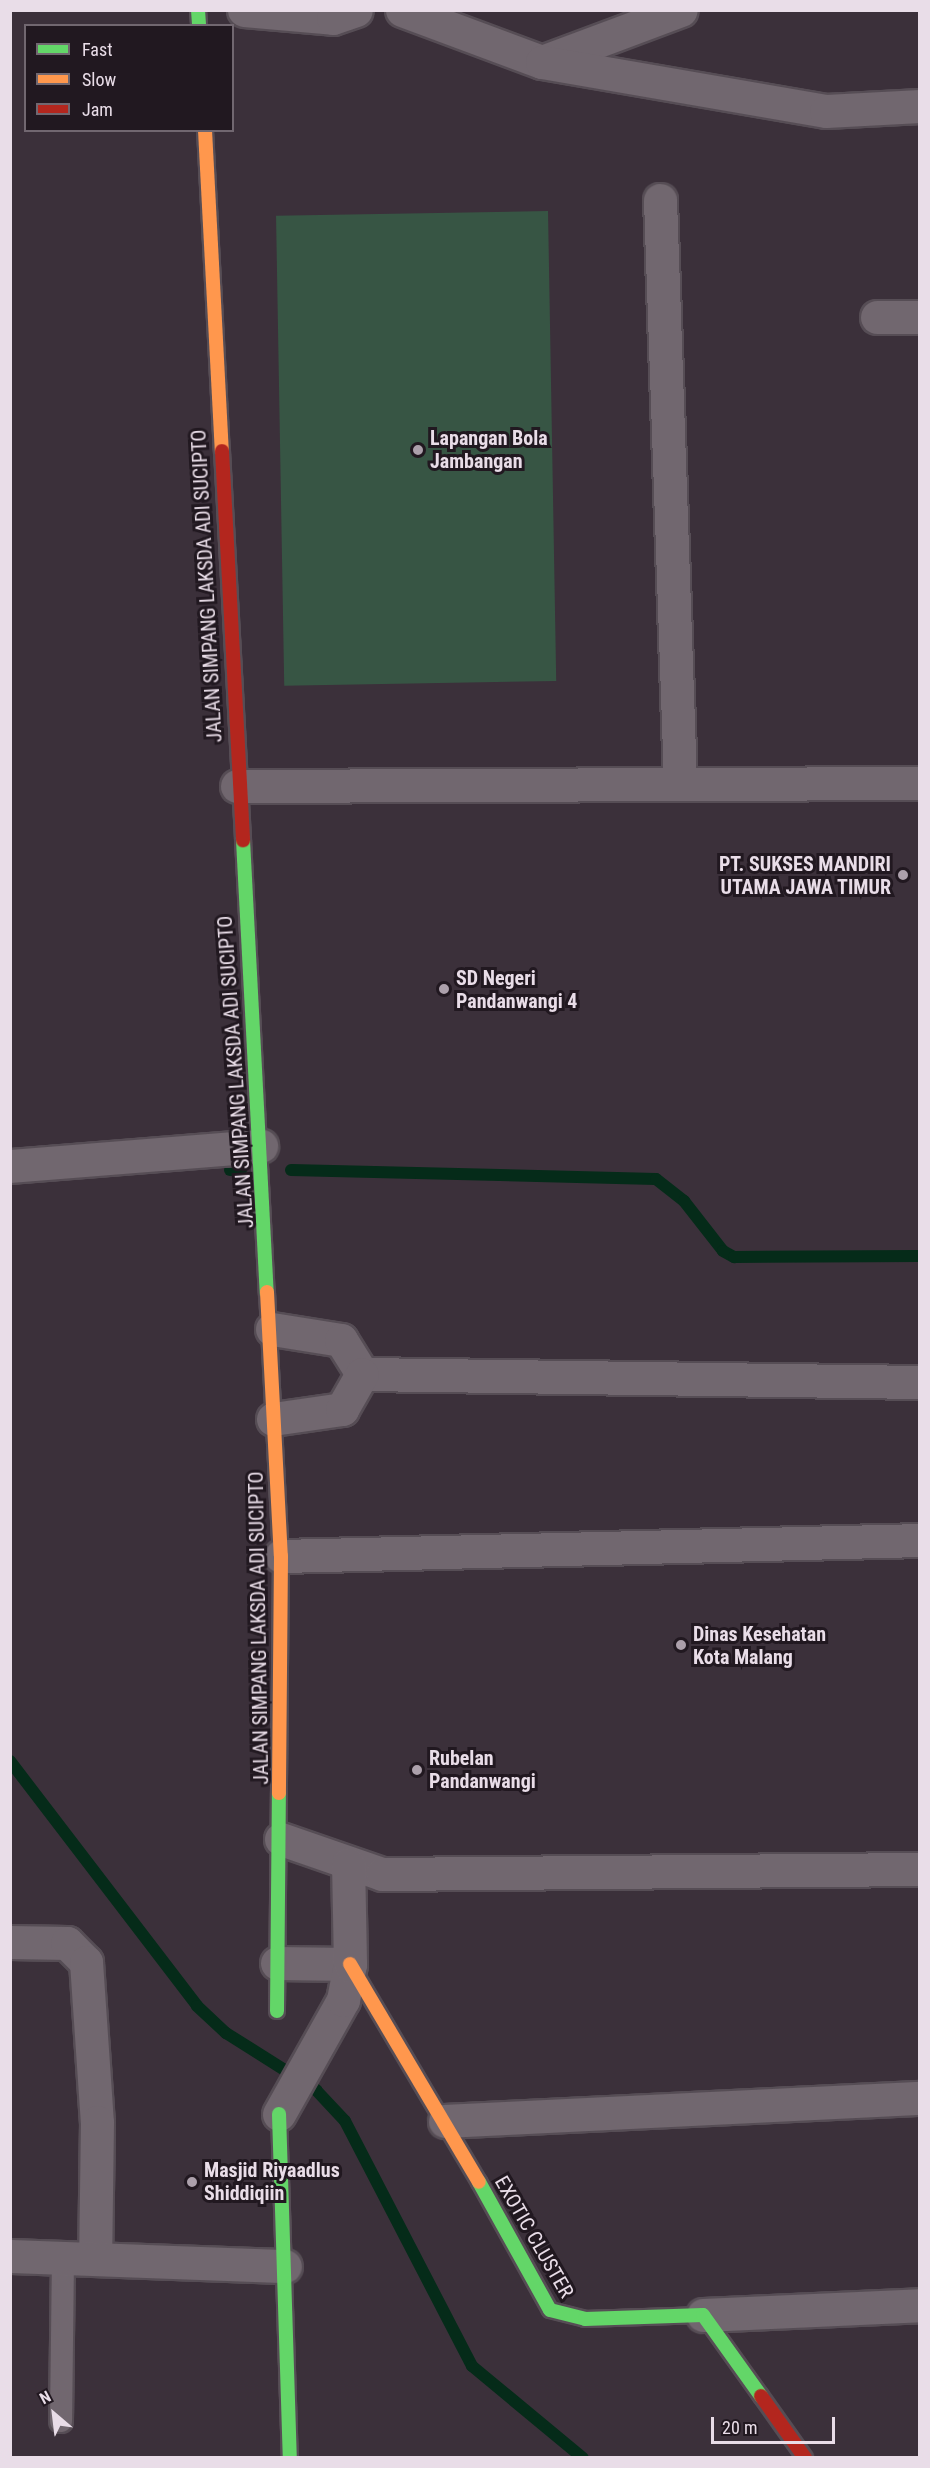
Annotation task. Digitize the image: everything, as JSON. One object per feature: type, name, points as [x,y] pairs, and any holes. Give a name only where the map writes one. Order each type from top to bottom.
[{"type":"street","points":[[198,17],[244,12],[333,18],[356,10]]},
{"type":"street","points":[[402,10],[542,62],[826,111],[920,106]]},
{"type":"street","points":[[542,62],[681,10]]},
{"type":"street","name":"JALAN SIMPANG LAKSDA ADI SUCIPTO","points":[[205,132],[237,786],[272,1329],[273,1419],[281,1556],[281,1839],[277,2011]]},
{"type":"street","points":[[660,200],[680,782]]},
{"type":"street","points":[[877,317],[920,317]]},
{"type":"street","points":[[237,786],[680,782],[920,783]]},
{"type":"street","points":[[10,1166],[261,1146]]},
{"type":"street","points":[[272,1329],[341,1340],[362,1374]]},
{"type":"street","points":[[362,1374],[920,1382]]},
{"type":"street","points":[[273,1419],[342,1409],[362,1374]]},
{"type":"street","points":[[281,1556],[920,1540]]},
{"type":"street","points":[[281,1839],[382,1874],[920,1869]]},
{"type":"street","points":[[290,2457],[279,2114],[343,2000],[350,1964],[348,1864]]},
{"type":"street","points":[[10,1942],[67,1943],[86,1962],[97,2122],[95,2258]]},
{"type":"street","points":[[277,1963],[350,1964]]},
{"type":"street","name":"EXOTIC CLUSTER","points":[[350,1964],[446,2121],[550,2310],[585,2319],[703,2315]]},
{"type":"street","points":[[446,2121],[920,2098]]},
{"type":"street","points":[[10,2256],[285,2266]]},
{"type":"street","points":[[703,2315],[920,2305]]},
{"type":"street","points":[[703,2315],[805,2457]]},
{"type":"lane","points":[[61,2421],[63,2259]]},
{"type":"green space","name":"Lapangan Bola Jambangan","points":[[548,211],[556,681],[284,686],[276,216]]},
{"type":"waterway","points":[[230,1170],[241,1170]]},
{"type":"waterway","points":[[291,1170],[656,1179],[684,1201],[723,1251],[734,1257],[920,1256]]},
{"type":"waterway","points":[[10,1761],[197,2006],[226,2033],[316,2090],[345,2121],[472,2366],[583,2458]]},
{"type":"traffic: fast","points":[[198,10],[199,24]]},
{"type":"traffic: fast","points":[[243,840],[267,1292]]},
{"type":"traffic: fast","points":[[277,2011],[279,1793]]},
{"type":"traffic: fast","points":[[279,2114],[290,2458]]},
{"type":"traffic: fast","points":[[479,2182],[550,2310],[585,2319],[703,2315],[761,2396]]},
{"type":"traffic: slow","points":[[205,132],[222,451]]},
{"type":"traffic: slow","points":[[267,1292],[281,1556],[279,1793]]},
{"type":"traffic: slow","points":[[350,1964],[479,2182]]},
{"type":"traffic: jam","points":[[222,451],[243,840]]},
{"type":"traffic: jam","points":[[761,2396],[805,2458]]},
{"type":"place","name":"Lapangan Bola Jambangan","points":[[418,450]]},
{"type":"place","name":"PT. SUKSES MANDIRI UTAMA JAWA TIMUR","points":[[903,875]]},
{"type":"place","name":"SD Negeri Pandanwangi 4","points":[[444,989]]},
{"type":"place","name":"Dinas Kesehatan Kota Malang","points":[[681,1645]]},
{"type":"place","name":"Rubelan Pandanwangi","points":[[417,1770]]},
{"type":"place","name":"Masjid Riyaadlus Shiddiqiin","points":[[192,2182]]}]
